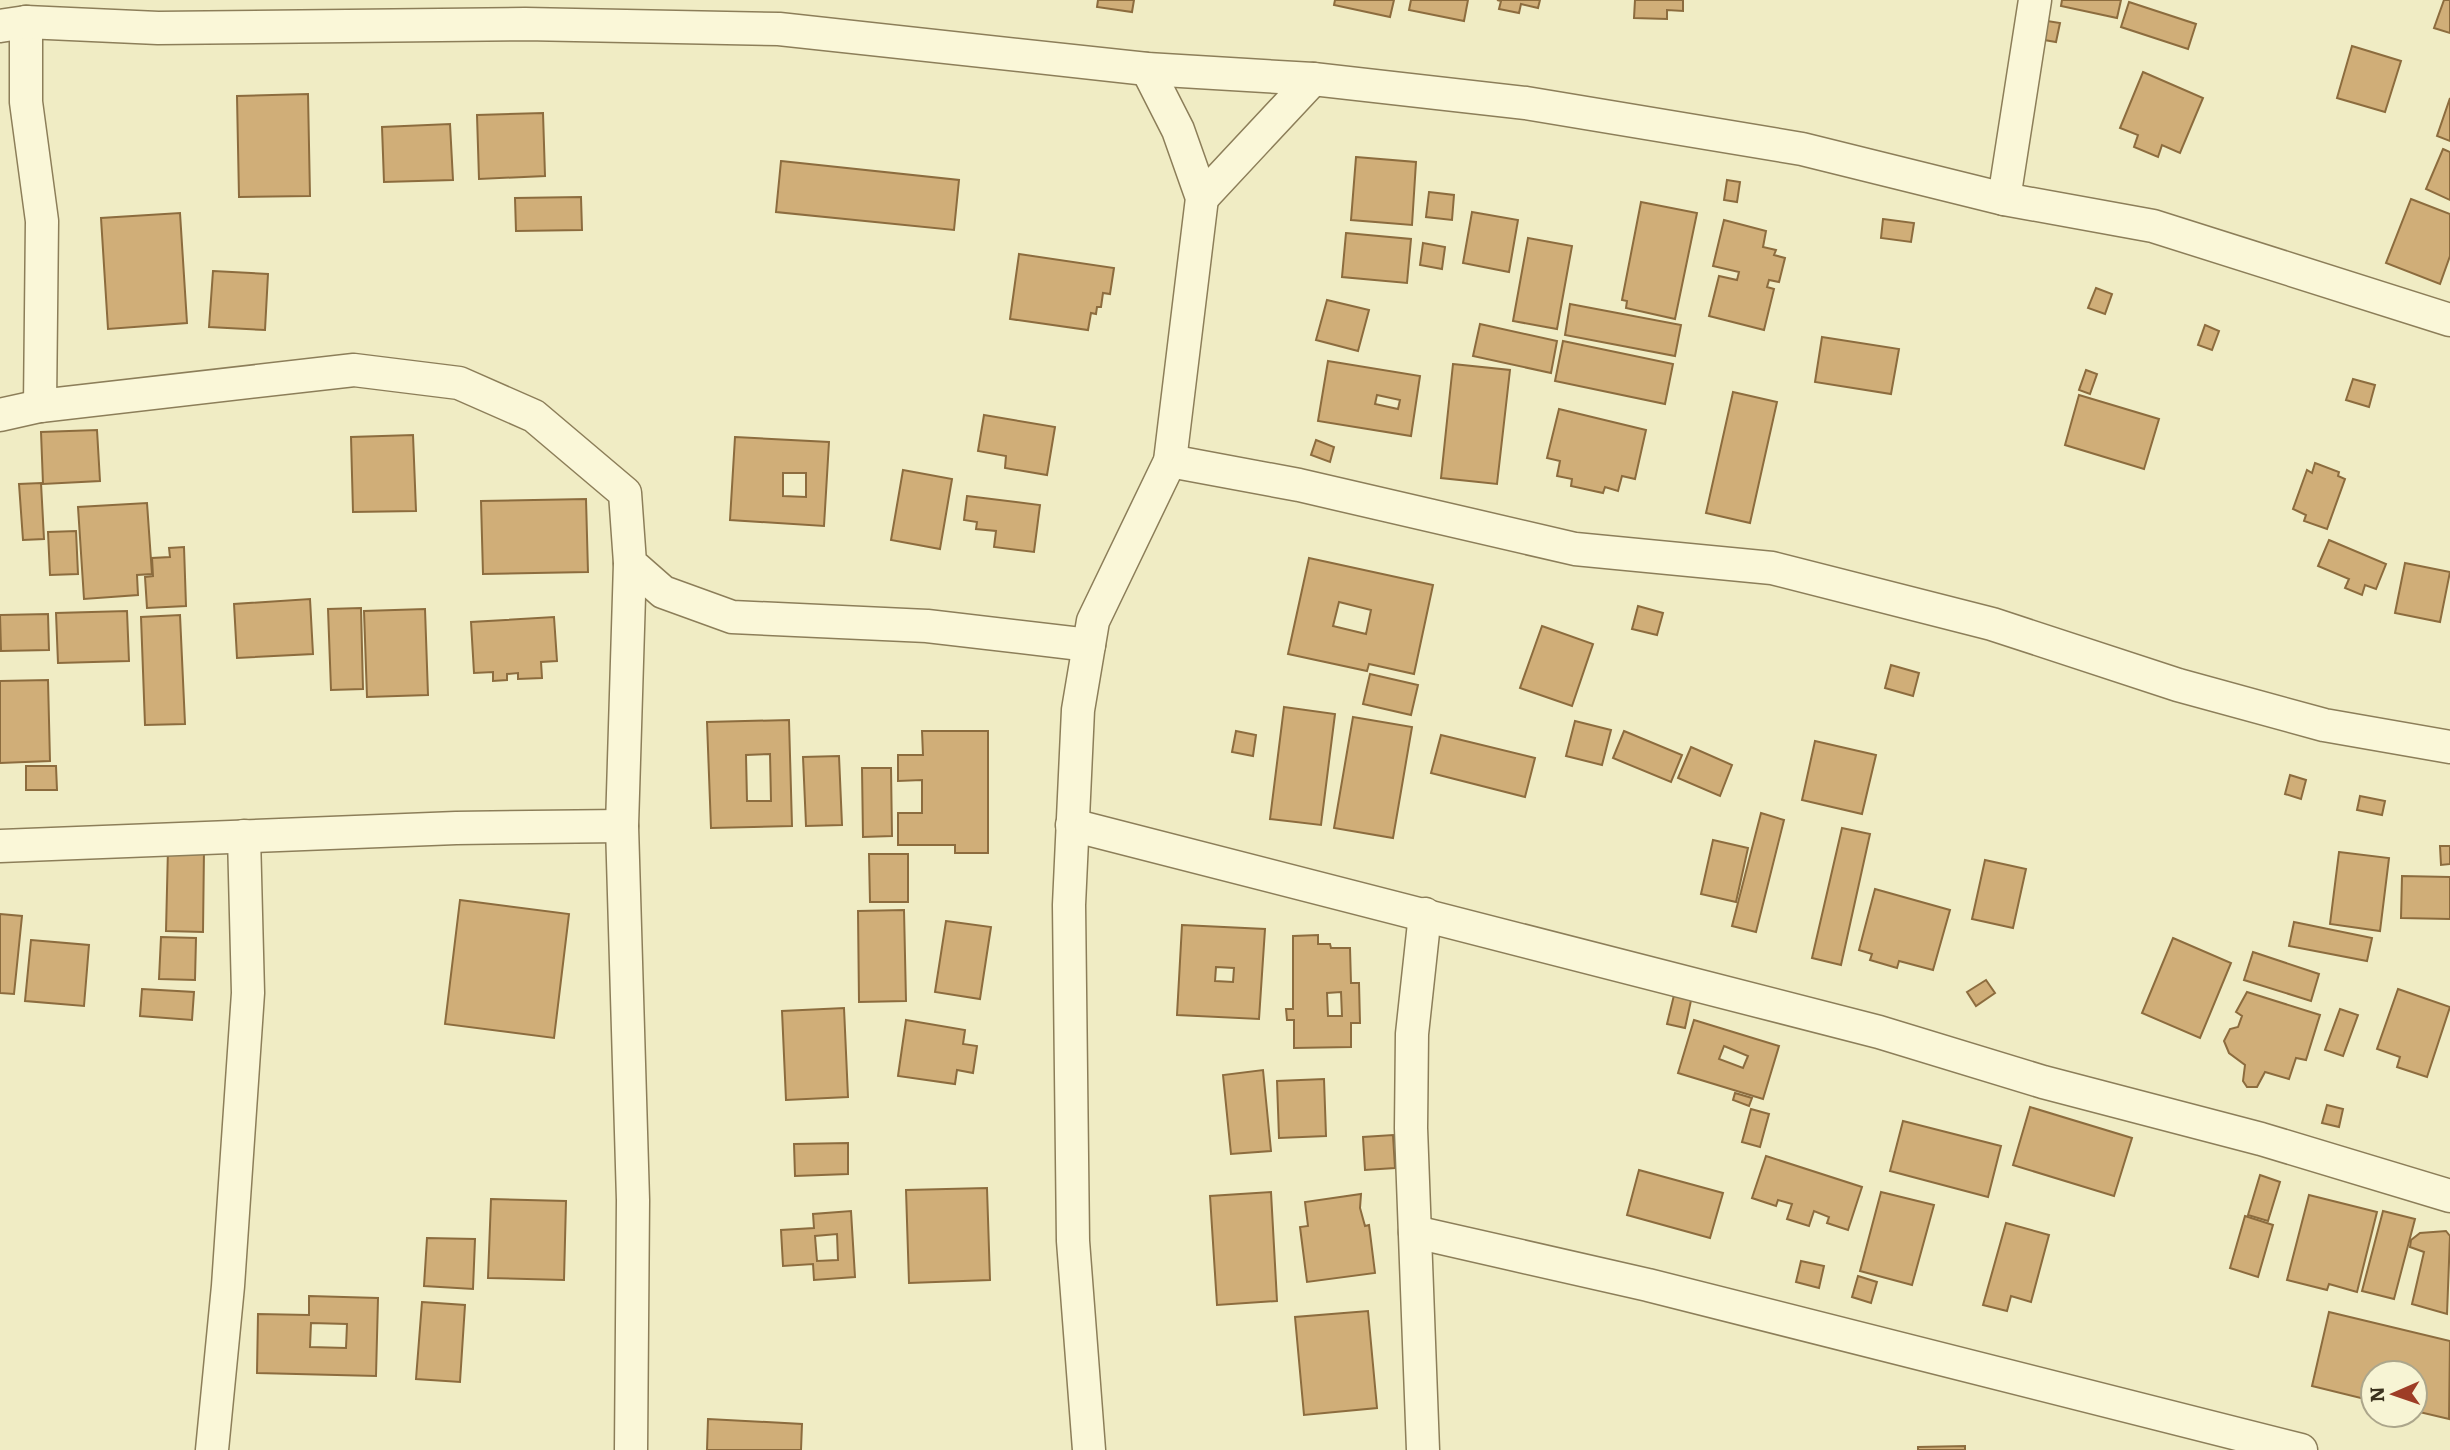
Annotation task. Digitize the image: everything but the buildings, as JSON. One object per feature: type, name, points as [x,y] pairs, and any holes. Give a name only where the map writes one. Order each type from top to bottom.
[{"type":"street","points":[[2004,199],[2035,0]]},
{"type":"street","points":[[40,406],[42,221],[13,24],[158,28],[525,24],[779,29],[1147,69],[1313,79],[1526,103],[1802,149],[2004,199],[2153,226],[2450,320]]},
{"type":"street","points":[[1089,1450],[1073,1241],[1069,905],[1078,710],[1093,621],[1170,461],[1202,198],[1178,130],[1147,69]]},
{"type":"street","points":[[1202,198],[1313,79]]},
{"type":"street","points":[[0,415],[40,406],[354,370],[459,383],[534,416],[625,493],[630,563],[622,826],[633,1200],[631,1450]]},
{"type":"street","points":[[1170,461],[1299,485],[1576,549],[1772,568],[1992,624],[2178,685],[2324,725],[2450,747]]},
{"type":"street","points":[[630,563],[663,592],[732,617],[927,626],[1089,645]]},
{"type":"street","points":[[1072,825],[1879,1032],[2043,1082],[2260,1139],[2450,1196]]},
{"type":"street","points":[[0,846],[244,836],[622,826]]},
{"type":"street","points":[[212,1450],[229,1286],[248,993],[244,836]]},
{"type":"street","points":[[1423,1450],[1415,1233],[1412,1034],[1425,914]]},
{"type":"street","points":[[1415,1233],[1648,1285],[2301,1450]]}]
